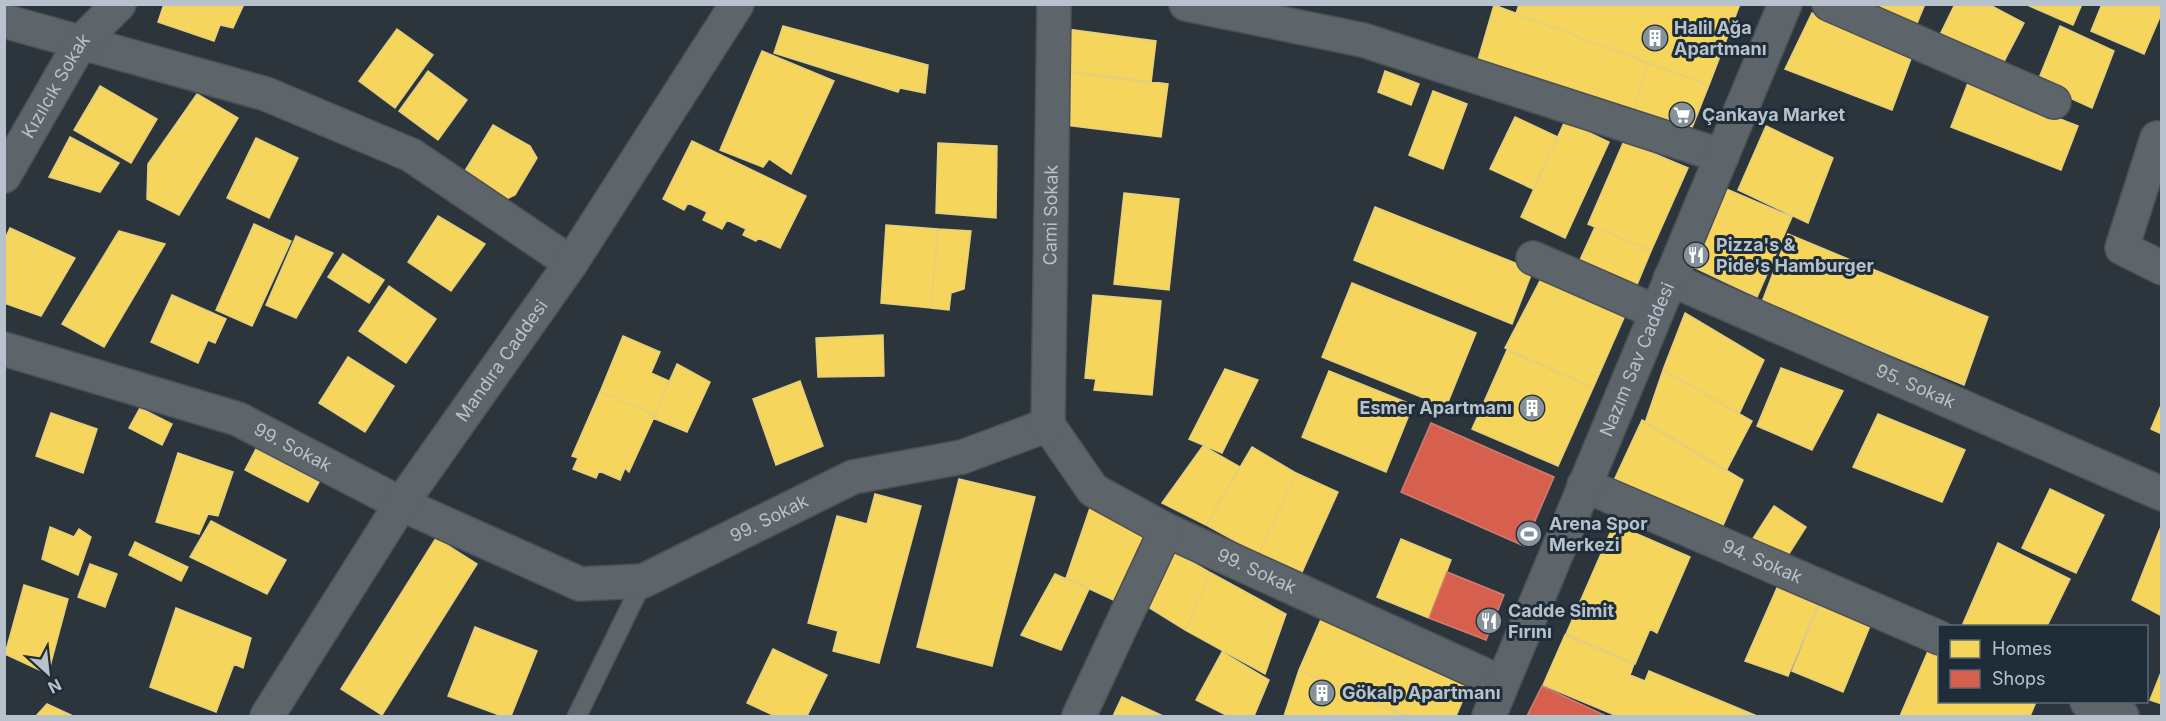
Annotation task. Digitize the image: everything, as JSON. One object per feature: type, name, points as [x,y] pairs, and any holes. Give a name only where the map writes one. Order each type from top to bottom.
[{"type":"street","name":"Kızılcık Sokak","points":[[4,176],[81,42],[118,4]]},
{"type":"street","name":"Mandıra Caddesi","points":[[267,717],[401,504],[571,263],[737,4]]},
{"type":"street","name":"Cami Sokak","points":[[1048,425],[1054,4]]},
{"type":"street","points":[[1186,4],[1363,40],[1722,156]]},
{"type":"street","name":"Nazım Sav Caddesi","points":[[1489,717],[1785,4]]},
{"type":"street","points":[[1829,4],[2054,102]]},
{"type":"street","points":[[4,21],[266,94],[411,155],[571,263]]},
{"type":"street","points":[[2157,138],[2122,248],[2162,268]]},
{"type":"street","points":[[1533,258],[1656,312]]},
{"type":"street","name":"95. Sokak","points":[[1670,279],[2162,494]]},
{"type":"street","name":"99. Sokak","points":[[4,349],[238,419],[401,504],[580,584],[644,581],[853,477],[962,457],[1048,425],[1093,490],[1167,530],[1502,683]]},
{"type":"street","name":"94. Sokak","points":[[1584,485],[1938,637]]},
{"type":"street","points":[[1079,717],[1167,530]]},
{"type":"street","points":[[2089,703],[2122,717]]},
{"type":"lane","points":[[577,717],[644,581]]},
{"type":"building: Homes","points":[[164,4],[244,4],[233,28],[220,25],[214,41],[158,22]]},
{"type":"building: Homes","name":"Halil Ağa Apartmanı","points":[[1519,4],[1740,4],[1709,85],[1516,14]]},
{"type":"building: Homes","points":[[1863,4],[1925,4],[1915,28]]},
{"type":"building: Homes","points":[[1955,4],[1988,4],[2024,23],[1999,71],[1936,43]]},
{"type":"building: Homes","points":[[2025,4],[2082,4],[2073,25]]},
{"type":"building: Homes","points":[[2102,4],[2162,4],[2162,12],[2144,54],[2091,31]]},
{"type":"building: Homes","points":[[1494,5],[1648,63],[1633,114],[1478,60]]},
{"type":"building: Homes","points":[[1812,13],[1912,56],[1892,110],[1785,69]]},
{"type":"building: Homes","points":[[783,26],[928,65],[925,93],[900,88],[898,92],[774,53]]},
{"type":"building: Homes","points":[[2060,26],[2114,51],[2092,108],[2037,83]]},
{"type":"building: Homes","points":[[397,29],[433,55],[395,108],[359,81]]},
{"type":"building: Homes","points":[[1067,29],[1156,41],[1151,83],[1062,71]]},
{"type":"building: Homes","points":[[762,51],[834,81],[791,174],[769,159],[763,167],[720,150]]},
{"type":"building: Homes","points":[[1648,63],[1709,85],[1691,130],[1633,114]]},
{"type":"building: Homes","points":[[1056,70],[1168,84],[1161,137],[1049,123]]},
{"type":"building: Homes","points":[[428,71],[467,100],[438,140],[399,111]]},
{"type":"building: Homes","points":[[1385,71],[1419,84],[1411,105],[1378,92]]},
{"type":"building: Homes","points":[[1968,83],[2078,126],[2061,170],[1951,127]]},
{"type":"building: Homes","points":[[100,86],[157,119],[131,163],[74,130]]},
{"type":"building: Homes","points":[[1433,91],[1467,104],[1443,169],[1409,155]]},
{"type":"building: Homes","points":[[197,94],[238,118],[179,215],[147,199],[148,164]]},
{"type":"building: Homes","points":[[1515,117],[1558,137],[1533,189],[1490,169]]},
{"type":"building: Homes","points":[[1565,121],[1609,142],[1565,238],[1521,217]]},
{"type":"building: Homes","points":[[493,125],[530,146],[537,158],[515,195],[498,203],[460,179]]},
{"type":"building: Homes","points":[[1766,126],[1833,158],[1808,223],[1738,190]]},
{"type":"building: Homes","points":[[70,137],[119,163],[100,192],[49,177]]},
{"type":"building: Homes","points":[[256,138],[298,158],[269,218],[227,198]]},
{"type":"building: Homes","points":[[692,141],[806,196],[780,248],[758,238],[756,241],[743,235],[746,229],[727,220],[722,229],[703,220],[707,212],[688,203],[684,210],[663,199]]},
{"type":"building: Homes","points":[[1624,141],[1688,168],[1651,251],[1588,224]]},
{"type":"building: Homes","points":[[938,143],[997,146],[996,218],[936,213]]},
{"type":"building: Homes","points":[[1724,188],[1792,217],[1757,297],[1691,266]]},
{"type":"building: Homes","points":[[1124,193],[1179,199],[1169,290],[1114,284]]},
{"type":"building: Homes","points":[[1375,207],[1533,270],[1512,324],[1354,260]]},
{"type":"building: Homes","points":[[438,216],[485,244],[451,291],[408,262]]},
{"type":"building: Homes","points":[[254,224],[291,241],[252,326],[216,310]]},
{"type":"building: Homes","points":[[886,225],[938,229],[931,308],[881,303]]},
{"type":"building: Homes","points":[[1595,227],[1651,251],[1636,287],[1579,262]]},
{"type":"building: Homes","points":[[10,228],[75,258],[41,316],[4,303],[4,241]]},
{"type":"building: Homes","points":[[938,229],[971,231],[964,289],[951,293],[949,310],[931,308]]},
{"type":"building: Homes","points":[[119,231],[165,244],[104,347],[62,324]]},
{"type":"building: Homes","points":[[1788,234],[1988,317],[1964,385],[1762,302]]},
{"type":"building: Homes","points":[[296,236],[333,253],[296,318],[266,305]]},
{"type":"building: Homes","points":[[343,254],[384,280],[369,303],[328,277]]},
{"type":"building: Homes","points":[[1543,275],[1626,313],[1593,388],[1505,348]]},
{"type":"building: Homes","points":[[1352,283],[1476,333],[1446,407],[1322,357]]},
{"type":"building: Homes","points":[[389,286],[436,319],[406,363],[359,331]]},
{"type":"building: Homes","points":[[172,295],[226,319],[215,343],[208,340],[198,363],[151,342]]},
{"type":"building: Homes","points":[[1093,295],[1161,301],[1152,395],[1094,390],[1096,379],[1085,378]]},
{"type":"building: Homes","points":[[1685,313],[1764,360],[1739,414],[1663,370]]},
{"type":"building: Homes","points":[[883,335],[884,376],[818,377],[816,338]]},
{"type":"building: Homes","points":[[623,336],[660,352],[651,373],[669,381],[655,415],[600,392]]},
{"type":"building: Homes","name":"Esmer Apartmanı","points":[[1507,350],[1593,388],[1558,466],[1472,429]]},
{"type":"building: Homes","points":[[348,357],[394,386],[365,432],[319,403]]},
{"type":"building: Homes","points":[[677,364],[710,382],[687,432],[653,418]]},
{"type":"building: Homes","points":[[1781,368],[1843,391],[1812,450],[1757,426]]},
{"type":"building: Homes","points":[[1225,369],[1258,380],[1222,453],[1189,439]]},
{"type":"building: Homes","points":[[1663,370],[1752,421],[1726,471],[1645,423]]},
{"type":"building: Homes","points":[[1329,371],[1413,405],[1386,472],[1302,437]]},
{"type":"building: Homes","points":[[800,381],[823,446],[776,465],[753,399]]},
{"type":"building: Homes","points":[[600,392],[655,415],[629,472],[625,468],[620,480],[599,471],[596,478],[573,469],[578,458],[572,456]]},
{"type":"building: Homes","points":[[2162,403],[2162,434],[2151,429]]},
{"type":"building: Homes","points":[[140,408],[172,424],[162,445],[129,428]]},
{"type":"building: Homes","points":[[51,413],[97,429],[83,473],[36,456]]},
{"type":"building: Homes","points":[[1878,414],[1965,450],[1942,502],[1853,467]]},
{"type":"building: Homes","points":[[1642,420],[1743,480],[1717,539],[1609,491]]},
{"type":"building: Homes","points":[[1203,446],[1240,467],[1206,525],[1162,503]]},
{"type":"building: Homes","points":[[1252,447],[1296,473],[1259,554],[1206,525]]},
{"type":"building: Homes","points":[[256,449],[319,482],[308,502],[245,470]]},
{"type":"building: Homes","points":[[178,453],[233,472],[218,516],[208,514],[199,534],[156,522]]},
{"type":"building: Homes","points":[[1296,473],[1338,492],[1302,572],[1259,554]]},
{"type":"building: Homes","points":[[959,479],[1035,497],[992,666],[917,647]]},
{"type":"building: Homes","points":[[2050,489],[2104,515],[2076,573],[2022,548]]},
{"type":"building: Homes","points":[[875,494],[921,506],[879,663],[833,651],[838,631],[808,623],[837,516],[867,524]]},
{"type":"building: Homes","points":[[1103,503],[1152,540],[1122,604],[1066,578],[1090,508]]},
{"type":"building: Homes","points":[[1774,506],[1806,527],[1785,560],[1752,540]]},
{"type":"building: Homes","points":[[211,521],[286,560],[267,594],[190,557]]},
{"type":"building: Homes","points":[[1614,524],[1690,557],[1657,633],[1650,629],[1635,664],[1566,634]]},
{"type":"building: Homes","points":[[50,527],[74,537],[79,529],[91,537],[78,575],[42,559]]},
{"type":"building: Homes","points":[[2160,529],[2162,529],[2162,616],[2132,600]]},
{"type":"building: Homes","points":[[436,538],[477,564],[382,715],[341,689]]},
{"type":"building: Homes","points":[[1401,539],[1451,560],[1429,618],[1377,597]]},
{"type":"building: Homes","points":[[135,542],[188,567],[181,581],[129,555]]},
{"type":"building: Homes","points":[[1998,543],[2070,579],[2047,625],[1962,625]]},
{"type":"building: Homes","points":[[1166,547],[1211,573],[1185,630],[1140,602]]},
{"type":"building: Homes","points":[[90,564],[117,574],[105,607],[78,597]]},
{"type":"building: Homes","points":[[1211,573],[1286,614],[1265,674],[1185,630]]},
{"type":"building: Homes","points":[[1055,574],[1089,589],[1061,650],[1021,635]]},
{"type":"building: Homes","points":[[24,585],[68,599],[48,674],[5,654]]},
{"type":"building: Homes","points":[[1777,588],[1818,604],[1788,676],[1745,661]]},
{"type":"building: Homes","points":[[1819,605],[1870,626],[1843,692],[1792,671]]},
{"type":"building: Homes","points":[[176,608],[251,638],[243,668],[234,664],[216,712],[150,687]]},
{"type":"building: Homes","points":[[1322,617],[1471,681],[1456,716],[1407,716],[1299,670]]},
{"type":"building: Homes","points":[[475,627],[537,651],[511,716],[502,716],[448,696]]},
{"type":"building: Homes","points":[[1565,635],[1634,664],[1630,675],[1645,681],[1649,671],[1757,716],[1617,716],[1543,685]]},
{"type":"building: Homes","points":[[773,649],[827,675],[807,716],[775,716],[747,703]]},
{"type":"building: Homes","points":[[1929,649],[1938,652],[1938,703],[2036,703],[2030,716],[1900,716]]},
{"type":"building: Homes","points":[[1222,652],[1269,680],[1254,716],[1228,716],[1196,700]]},
{"type":"building: Homes","name":"Gökalp Apartmanı","points":[[1299,670],[1407,716],[1284,716]]},
{"type":"building: Homes","points":[[2162,670],[2162,704],[2150,700]]},
{"type":"building: Homes","points":[[1122,697],[1163,716],[1113,716]]},
{"type":"building: Homes","points":[[47,704],[73,716],[36,716]]},
{"type":"building: Shops","points":[[1431,423],[1554,477],[1524,546],[1401,492]]},
{"type":"building: Shops","points":[[1447,572],[1504,595],[1486,640],[1429,618]]},
{"type":"building: Shops","points":[[1542,686],[1606,716],[1527,716]]},
{"type":"place","name":"Halil Ağa Apartmanı","points":[[1655,38]]},
{"type":"place","name":"Çankaya Market","points":[[1682,115]]},
{"type":"place","name":"Pizza's & Pide's Hamburger","points":[[1696,255]]},
{"type":"place","name":"Esmer Apartmanı","points":[[1532,408]]},
{"type":"place","name":"Arena Spor Merkezi","points":[[1529,534]]},
{"type":"place","name":"Cadde Simit Fırını","points":[[1489,621]]},
{"type":"place","name":"Gökalp Apartmanı","points":[[1322,693]]}]
